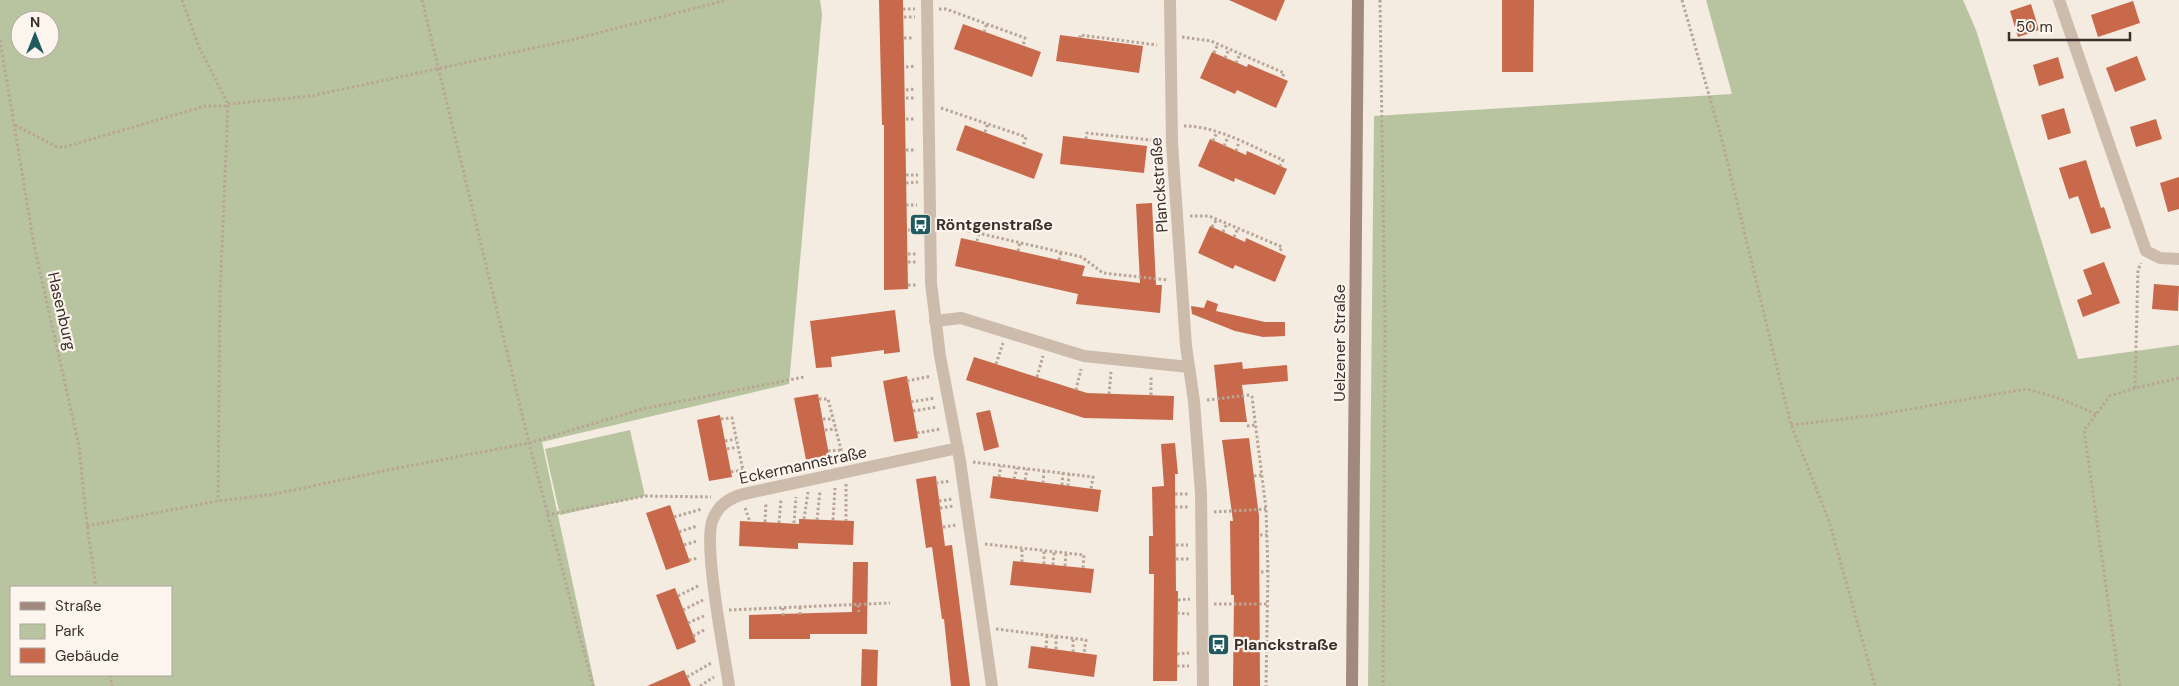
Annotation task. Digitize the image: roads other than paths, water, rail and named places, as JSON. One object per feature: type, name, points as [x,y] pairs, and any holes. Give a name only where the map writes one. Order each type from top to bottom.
[{"type":"main road","name":"Uelzener Straße","points":[[1352,686],[1358,0]]},
{"type":"street","name":"Planckstraße","points":[[1170,0],[1171,127],[1202,512],[1203,686]]},
{"type":"street","points":[[2059,0],[2146,251],[2160,258],[2179,259]]},
{"type":"street","points":[[927,4],[930,224],[935,322],[959,455],[992,686]]},
{"type":"street","points":[[935,322],[961,318],[1084,356],[1189,367]]},
{"type":"street","name":"Eckermannstraße","points":[[730,686],[713,579],[711,554],[712,521],[718,509],[734,497],[748,492],[841,473],[959,455]]},
{"type":"place","name":"Röntgenstraße","points":[[920,224]]},
{"type":"place","name":"Planckstraße","points":[[1218,644]]}]
